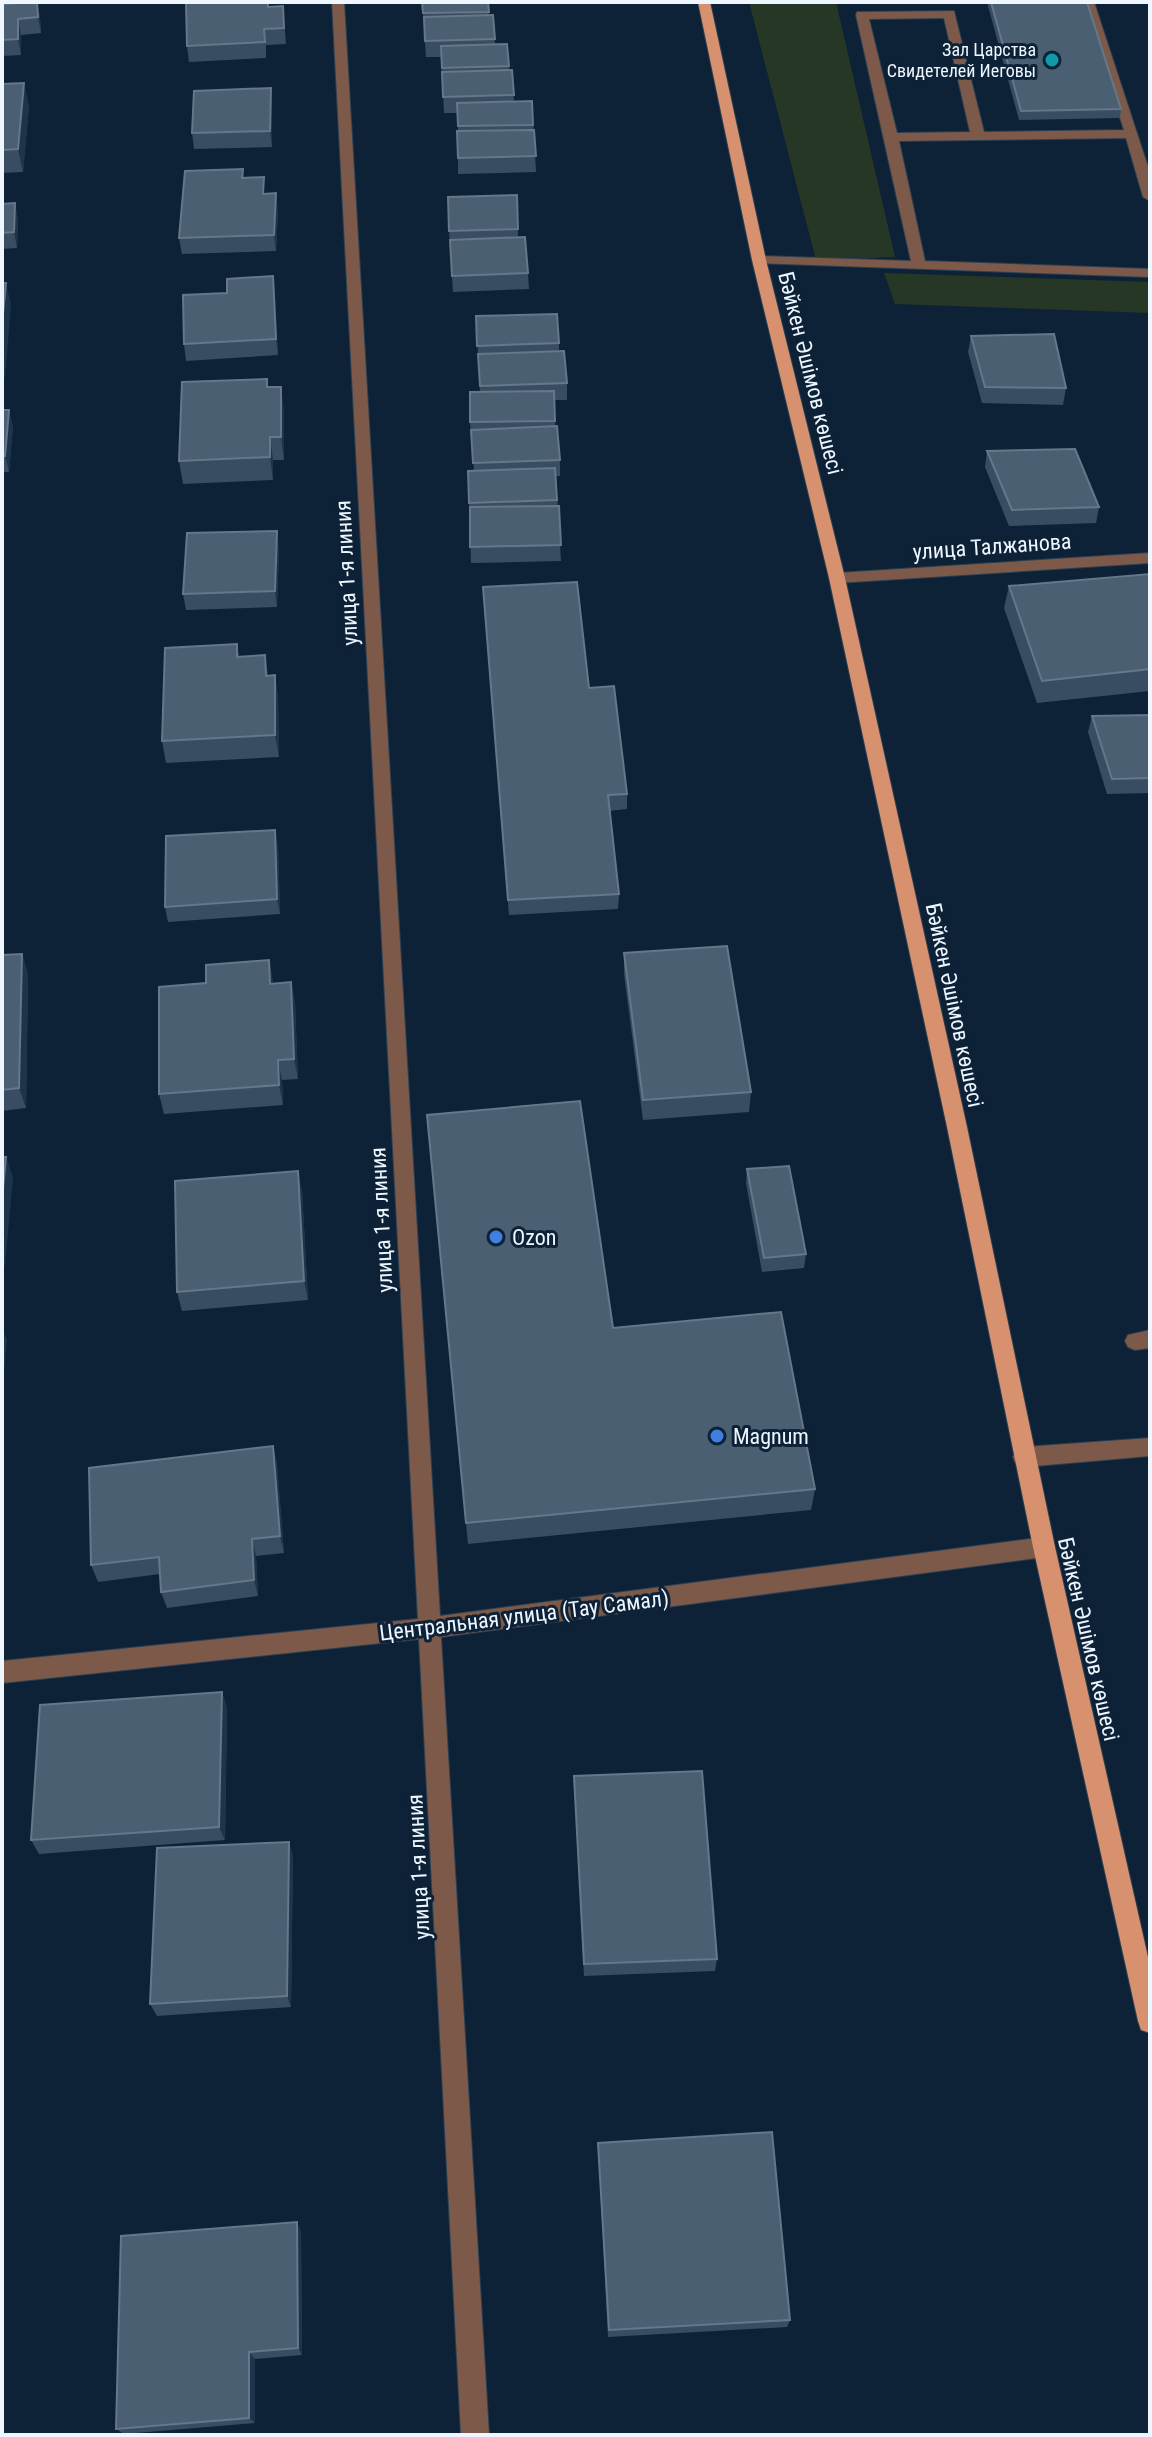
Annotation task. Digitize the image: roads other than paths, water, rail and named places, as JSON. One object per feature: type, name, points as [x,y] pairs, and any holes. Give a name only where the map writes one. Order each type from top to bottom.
[{"type":"main road","name":"Бәйкен Әшімов көшесі","points":[[704,2],[759,260],[837,578],[957,1127],[1024,1457],[1150,2021]]},
{"type":"street","name":"улица 1-я линия","points":[[338,2],[475,2435]]},
{"type":"street","points":[[1088,2],[1150,197]]},
{"type":"street","points":[[919,265],[862,15],[949,14],[978,137]]},
{"type":"street","points":[[891,137],[1132,134]]},
{"type":"street","points":[[759,260],[1150,273]]},
{"type":"street","name":"улица Талжанова","points":[[837,578],[1150,558]]},
{"type":"street","points":[[1024,1457],[1150,1447]]},
{"type":"street","name":"Центральная улица (Тау Самал)","points":[[2,1672],[428,1628],[1044,1547]]},
{"type":"place","name":"Зал Царства Свидетелей Иеговы","points":[[1052,60]]},
{"type":"place","name":"Ozon","points":[[496,1237]]},
{"type":"place","name":"Magnum","points":[[717,1436]]}]
